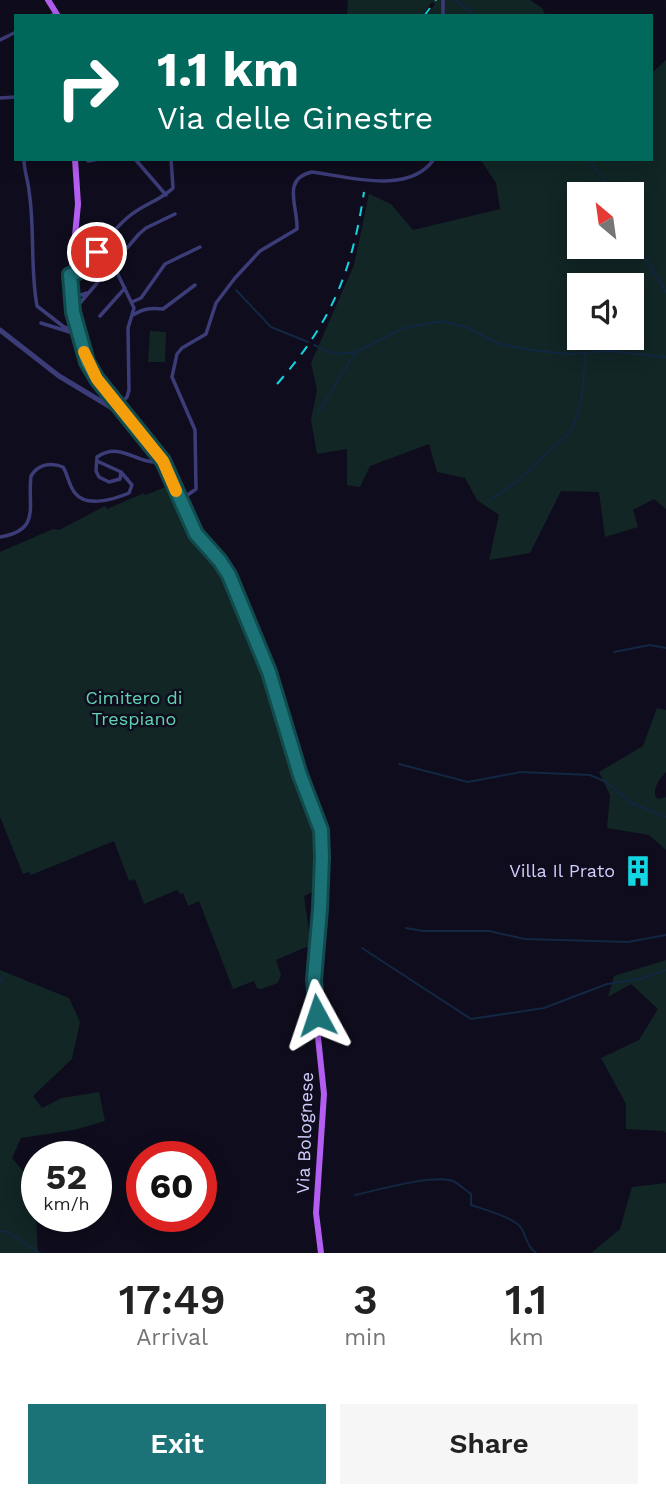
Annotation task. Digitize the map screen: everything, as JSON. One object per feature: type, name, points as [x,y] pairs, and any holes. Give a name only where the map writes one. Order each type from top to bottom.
[{"type":"main road","name":"Via Bolognese","points":[[75,161],[78,205],[70,289],[73,312],[87,362],[117,406],[163,461],[196,534],[220,561],[237,593],[276,691],[300,775],[321,830],[320,909],[313,990],[324,1094],[316,1213],[321,1253]]},
{"type":"street","points":[[22,161],[29,191],[37,306],[64,327],[78,332]]},
{"type":"street","points":[[137,161],[166,195]]},
{"type":"street","points":[[70,275],[78,272],[125,219],[173,188],[171,161]]},
{"type":"street","points":[[181,500],[196,489],[195,430],[173,383],[177,354],[182,348],[206,334],[216,303],[252,258],[297,229],[293,191],[295,182],[302,174],[312,172],[354,180],[386,181],[418,173],[432,161]]},
{"type":"street","points":[[73,312],[146,228],[175,215]]},
{"type":"street","points":[[132,303],[141,298],[165,264],[200,247]]},
{"type":"street","points":[[113,264],[132,303],[133,315],[128,328],[130,390],[117,406]]},
{"type":"street","points":[[133,315],[153,307],[163,309],[195,285]]},
{"type":"street","points":[[100,316],[125,288]]},
{"type":"street","points":[[70,289],[81,295],[89,293]]},
{"type":"street","points":[[41,324],[78,332]]},
{"type":"street","points":[[0,330],[59,376],[127,418]]},
{"type":"street","points":[[121,472],[120,479],[114,482],[102,480],[96,471],[97,457],[111,450],[118,450],[145,461],[163,461]]},
{"type":"street","points":[[0,537],[15,534],[25,527],[30,519],[31,476],[39,467],[63,467],[74,493],[84,500],[93,502],[129,493],[131,481],[121,472],[97,461]]},
{"type":"green space","points":[[348,0],[530,0],[542,8],[545,14],[428,14],[435,4],[432,2],[423,14],[347,14]]},
{"type":"green space","points":[[666,60],[666,509],[654,499],[633,510],[638,527],[605,537],[599,492],[561,491],[530,553],[489,560],[499,515],[477,500],[465,478],[437,472],[429,444],[370,466],[360,487],[347,485],[347,449],[317,454],[311,420],[317,390],[311,363],[354,265],[369,194],[391,204],[413,230],[500,209],[496,183],[481,161],[653,161],[653,72]]},
{"type":"green space","points":[[150,331],[166,332],[165,362],[148,362]]},
{"type":"green space","name":"Cimitero di Trespiano","points":[[171,485],[194,538],[227,579],[273,694],[294,767],[318,830],[318,889],[304,896],[311,945],[276,960],[281,975],[278,983],[261,989],[257,988],[254,981],[233,989],[199,901],[188,906],[183,893],[180,894],[177,890],[144,904],[135,879],[129,881],[114,841],[31,875],[29,872],[23,874],[0,817],[0,552],[53,529],[59,530],[105,506],[107,509]]},
{"type":"green space","points":[[657,708],[666,710],[666,772],[659,780],[655,796],[658,799],[666,797],[666,850],[649,835],[607,828],[610,795],[599,772],[643,746]]},
{"type":"green space","points":[[666,960],[666,1133],[626,1129],[626,1104],[601,1058],[639,1040],[658,1009],[631,984],[608,997],[614,976]]},
{"type":"green space","points":[[0,970],[69,998],[80,1022],[72,1059],[33,1096],[42,1108],[62,1098],[99,1092],[105,1121],[74,1130],[21,1138],[12,1158],[21,1168],[21,1232],[37,1232],[38,1253],[0,1253]]},
{"type":"green space","points":[[666,1183],[666,1253],[591,1253],[620,1229],[632,1187]]},
{"type":"waterway","points":[[455,0],[473,14]]},
{"type":"waterway","points":[[590,161],[606,182]]},
{"type":"waterway","points":[[644,256],[666,292]]},
{"type":"waterway","points":[[236,290],[271,327],[308,342]]},
{"type":"waterway","points":[[314,345],[335,354],[356,352],[404,328],[442,321],[466,327],[499,344],[538,351],[569,354],[610,351],[666,357]]},
{"type":"waterway","points":[[319,411],[355,353]]},
{"type":"waterway","points":[[489,501],[515,483],[569,433],[580,405],[585,353]]},
{"type":"waterway","points":[[614,652],[650,645],[666,648]]},
{"type":"waterway","points":[[399,764],[468,782],[521,772],[590,775],[606,782],[631,803],[666,817]]},
{"type":"waterway","points":[[406,928],[423,931],[489,931],[525,939],[628,942],[666,935]]},
{"type":"waterway","points":[[362,948],[471,1019],[544,1008],[607,984],[640,979],[666,970]]},
{"type":"waterway","points":[[0,982],[6,974]]},
{"type":"waterway","points":[[355,1195],[419,1181],[453,1181],[471,1194],[471,1205],[499,1214],[519,1225],[536,1253]]},
{"type":"waterway","points":[[0,1231],[7,1232],[40,1253]]},
{"type":"railway","points":[[426,14],[436,0]]},
{"type":"railway","points":[[277,384],[312,340],[336,295],[353,247],[364,192]]},
{"type":"slow traffic","points":[[84,352],[97,379],[163,461],[176,491]]},
{"type":"place","name":"Villa Il Prato","points":[[638,871]]},
{"type":"route","points":[[97,252],[78,272],[70,275],[73,312],[87,362],[97,379],[163,461],[196,534],[229,575],[276,691],[300,775],[319,821],[322,857],[313,990],[317,1015]]}]
